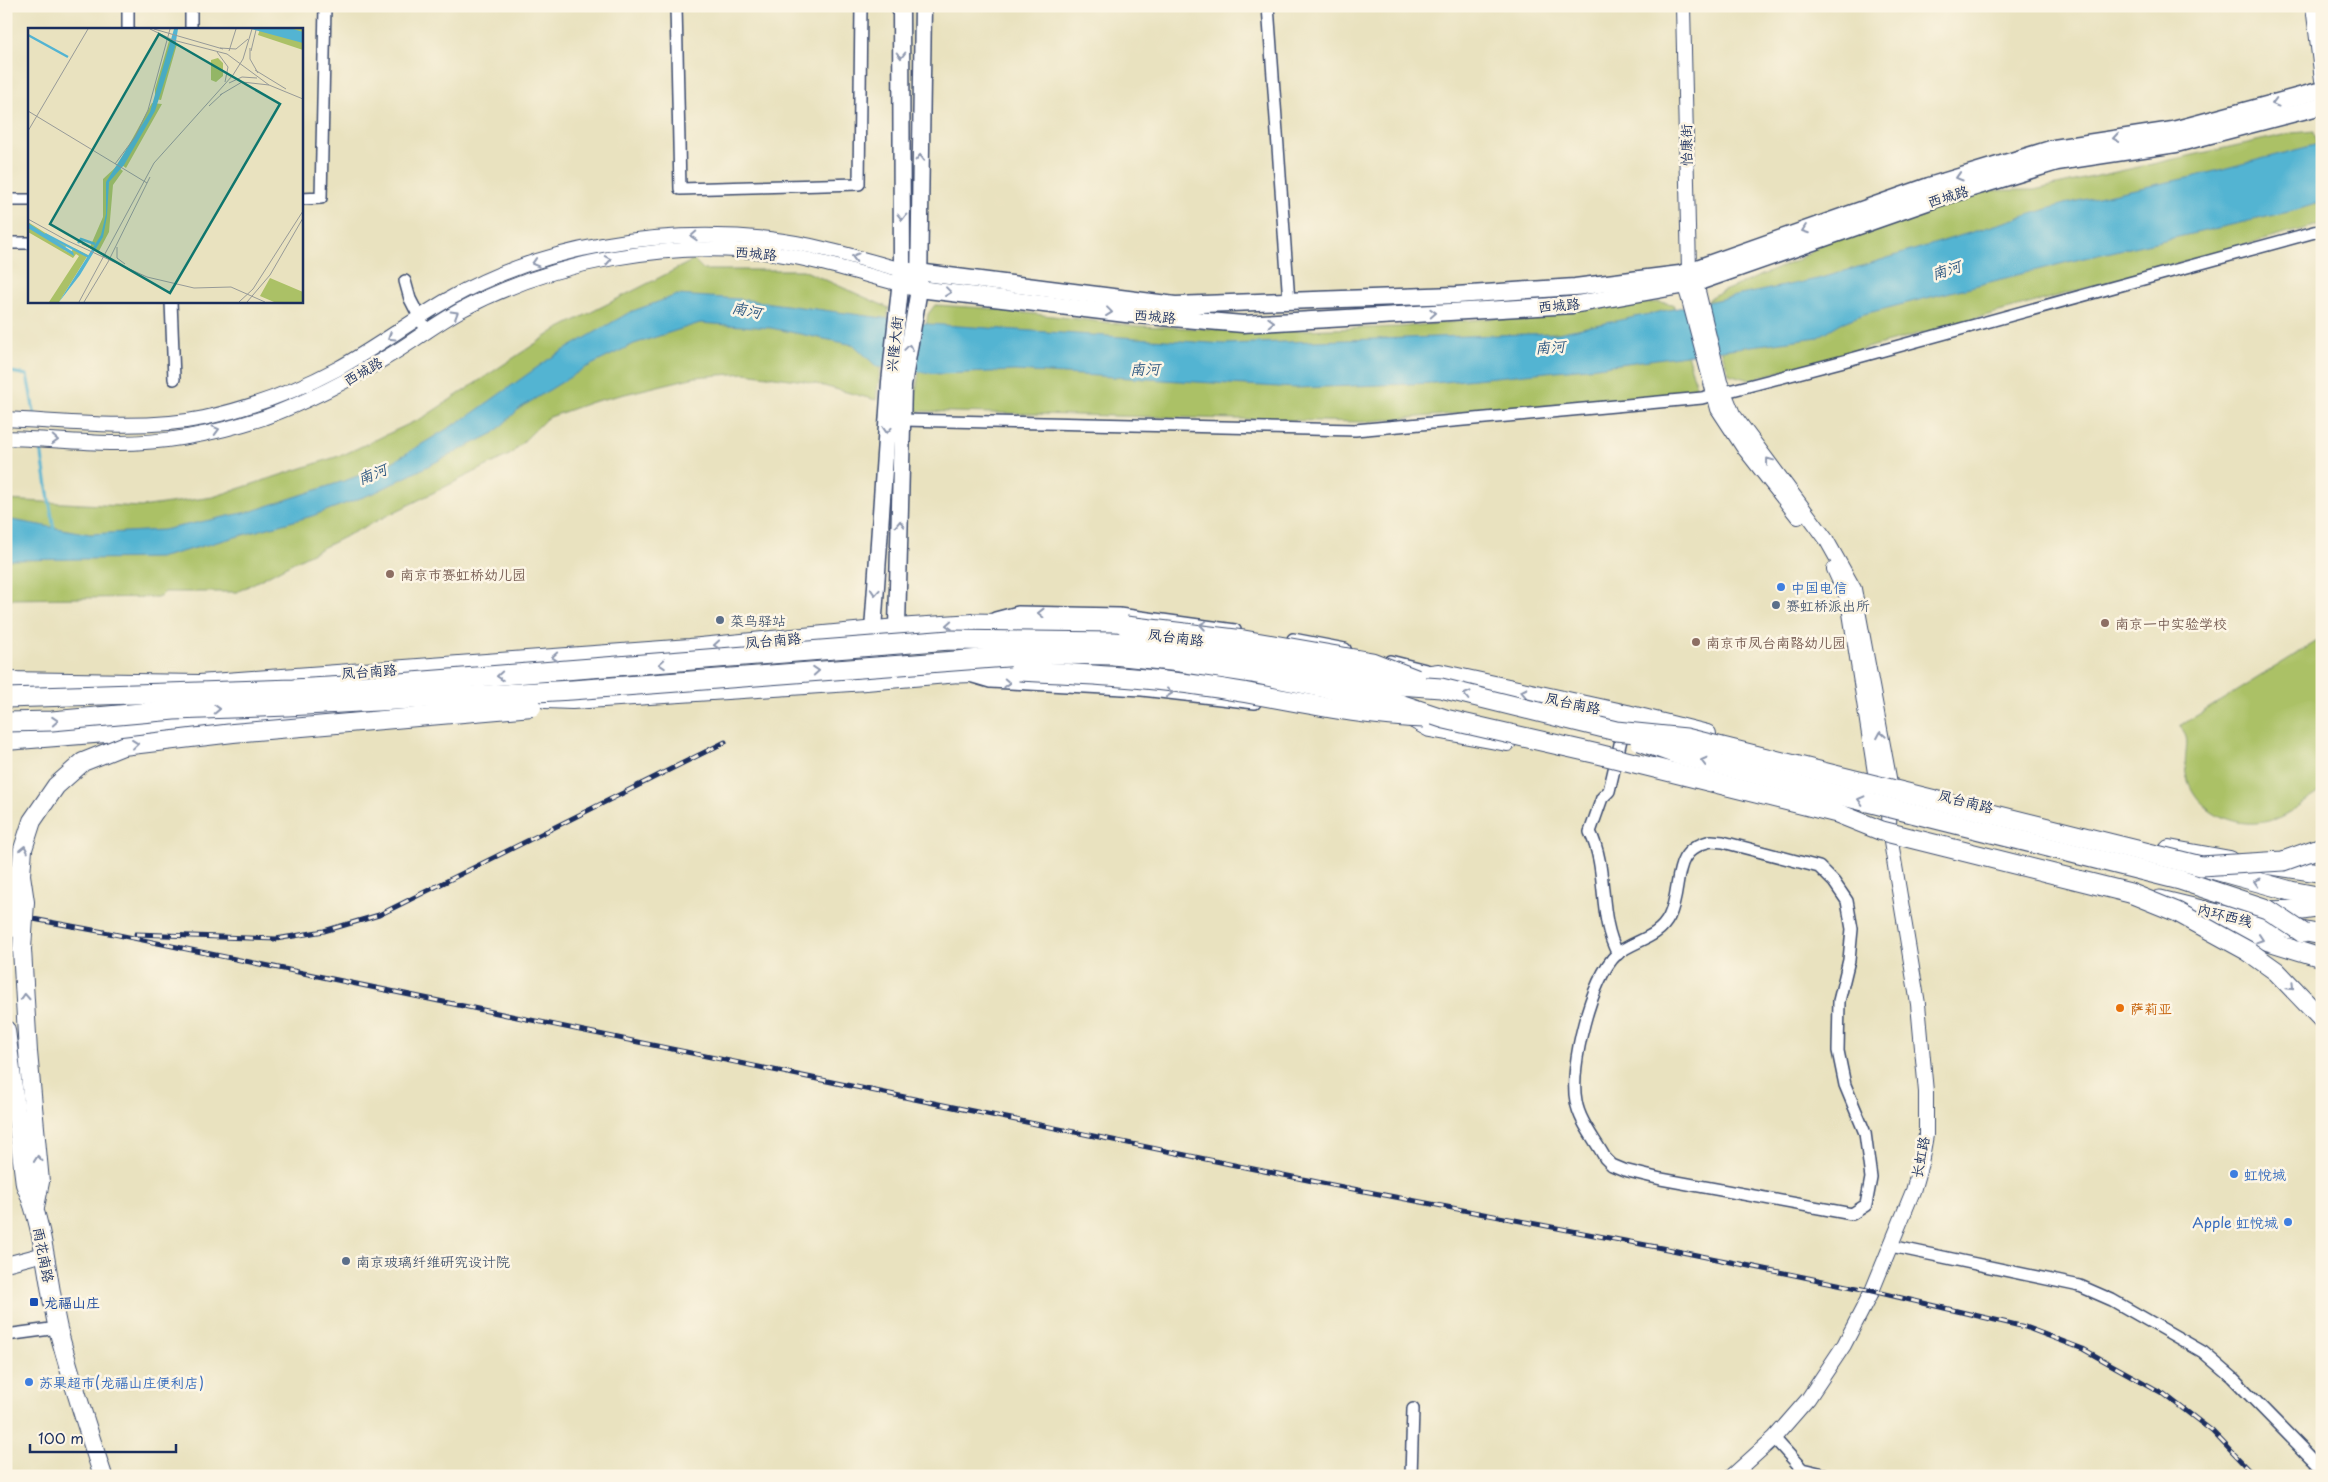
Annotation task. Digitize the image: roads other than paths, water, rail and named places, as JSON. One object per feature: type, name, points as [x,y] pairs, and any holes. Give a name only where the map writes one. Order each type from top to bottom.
[{"type":"highway","points":[[974,624],[1126,626],[1244,640],[1372,662],[1440,681]]},
{"type":"highway","name":"凤台南路","points":[[6,698],[273,690],[389,683],[950,640],[1114,642],[1257,658],[1398,685],[1440,681],[1616,731],[1686,738],[2201,866]]},
{"type":"highway","name":"凤台南路","points":[[6,722],[52,721],[174,710],[515,694],[1047,654],[1113,655],[1180,662],[1252,673],[1394,702],[1437,723],[1837,813]]},
{"type":"highway","points":[[959,673],[1019,671],[1158,680],[1437,723]]},
{"type":"highway","points":[[1616,731],[1679,755],[2180,880],[2267,909],[2322,947]]},
{"type":"highway","points":[[1837,813],[1882,831],[2130,893],[2177,912],[2248,951],[2276,971],[2322,1019]]},
{"type":"highway","points":[[1837,813],[1880,817],[2176,887],[2253,911],[2302,910],[2322,907]]},
{"type":"highway","points":[[2201,866],[2283,861],[2322,847]]},
{"type":"highway","points":[[2201,866],[2291,891],[2322,896]]},
{"type":"highway","name":"内环西线","points":[[2130,893],[2234,918],[2322,935]]},
{"type":"main road","name":"兴隆大街","points":[[901,6],[906,275]]},
{"type":"main road","name":"兴隆大街","points":[[866,681],[873,630],[897,383],[897,314],[906,275],[923,6]]},
{"type":"main road","name":"西城路","points":[[906,275],[1175,306],[1575,287],[1690,284],[1929,186],[2054,148],[2173,130],[2322,90]]},
{"type":"main road","name":"西城路","points":[[906,275],[919,288],[1126,314],[1243,324],[1572,305],[1690,284],[1933,200],[2057,162],[2176,144],[2322,106]]},
{"type":"main road","name":"兴隆大街","points":[[892,678],[897,628],[903,420],[897,383],[919,288]]},
{"type":"main road","name":"凤台南路","points":[[6,681],[198,684],[690,648],[873,630],[974,624],[1000,630],[1093,630],[1192,637],[1404,678],[1440,681],[1628,714],[1883,781],[2190,854],[2322,873]]},
{"type":"main road","name":"凤台南路","points":[[9,741],[530,699],[572,700],[866,681],[959,673],[983,665],[1103,667],[1172,672],[1247,681],[1397,710],[1437,723],[1888,830],[2097,889],[2322,958]]},
{"type":"main road","points":[[6,690],[9,741]]},
{"type":"main road","name":"凤台南路","points":[[22,949],[25,902],[21,875],[23,849],[32,821],[56,786],[83,762],[123,746],[233,733],[532,707],[572,700]]},
{"type":"main road","points":[[6,870],[22,949]]},
{"type":"main road","name":"雨花南路","points":[[22,949],[28,1052],[40,1182],[35,1207]]},
{"type":"main road","name":"雨花南路","points":[[6,1030],[25,1184],[35,1207],[58,1328],[103,1476]]},
{"type":"street","points":[[128,6],[128,28]]},
{"type":"street","points":[[191,6],[191,28]]},
{"type":"street","points":[[302,198],[321,198],[325,6]]},
{"type":"street","points":[[676,6],[680,189],[859,184],[861,6]]},
{"type":"street","points":[[1268,6],[1289,302]]},
{"type":"street","name":"怡康街","points":[[1683,6],[1690,284],[1719,394]]},
{"type":"street","points":[[2313,6],[2322,80]]},
{"type":"street","points":[[6,200],[28,200]]},
{"type":"street","points":[[903,420],[1355,430],[1692,399],[1719,394],[1844,361],[2322,230]]},
{"type":"street","name":"西城路","points":[[6,419],[145,423],[204,418],[294,390],[337,369],[420,318],[484,282],[529,265],[590,248],[638,240],[701,235],[770,239],[828,250],[906,275]]},
{"type":"street","points":[[6,244],[28,243]]},
{"type":"street","name":"西城路","points":[[6,438],[112,443],[147,442],[206,433],[262,418],[345,382],[458,312],[490,296],[533,278],[594,262],[640,254],[704,250],[772,253],[824,264],[906,275]]},
{"type":"street","points":[[824,264],[831,262],[833,258],[828,250]]},
{"type":"street","points":[[405,281],[410,299],[427,332]]},
{"type":"street","points":[[171,302],[174,379]]},
{"type":"street","name":"长虹路","points":[[1719,394],[1826,539],[1854,588],[1883,781],[1888,830],[1918,1004],[1926,1092],[1926,1135],[1921,1163],[1913,1191],[1872,1291],[1844,1345],[1808,1399],[1774,1438],[1732,1476]]},
{"type":"street","points":[[32,420],[21,429],[25,435],[33,439]]},
{"type":"street","points":[[1618,954],[1610,940],[1595,843],[1590,832],[1602,798],[1609,790],[1628,714]]},
{"type":"street","points":[[1711,841],[1722,842],[1819,867],[1834,882],[1847,901],[1852,929],[1849,960],[1839,1001],[1838,1051],[1845,1085],[1865,1134],[1871,1178],[1866,1205],[1852,1214],[1661,1180],[1612,1165],[1606,1158],[1576,1103],[1575,1089],[1579,1052],[1590,1000],[1600,978],[1618,954],[1660,930],[1672,908],[1680,868],[1688,853],[1699,844],[1711,841]]},
{"type":"street","points":[[1891,1246],[2071,1284],[2112,1300],[2203,1352],[2232,1377],[2322,1469]]},
{"type":"street","points":[[6,1264],[44,1254]]},
{"type":"street","points":[[6,1335],[58,1328]]},
{"type":"street","points":[[1411,1476],[1413,1409]]},
{"type":"street","points":[[1774,1438],[1798,1472],[1832,1476]]},
{"type":"water","name":"南河","points":[[2322,143],[2322,202],[2293,211],[2080,259],[1864,314],[1841,323],[1818,337],[1597,367],[1434,383],[1296,388],[1015,371],[940,374],[877,367],[854,345],[771,328],[700,323],[634,344],[585,368],[520,408],[494,433],[374,493],[312,516],[159,558],[6,560],[6,519],[90,534],[163,530],[252,511],[347,480],[389,464],[470,415],[549,359],[630,312],[677,295],[740,299],[928,324],[1225,344],[1558,333],[1822,278],[2064,204],[2192,177]]},
{"type":"waterway","points":[[6,371],[27,375],[35,417]]},
{"type":"waterway","points":[[40,443],[54,530]]},
{"type":"railway","points":[[136,934],[276,939],[324,931],[379,915],[725,742]]},
{"type":"railway","points":[[6,914],[104,932],[1322,1183],[1672,1250],[1872,1291],[2025,1327],[2083,1349],[2164,1394],[2212,1431],[2255,1476]]},
{"type":"place","name":"南京市赛虹桥幼儿园","points":[[390,574]]},
{"type":"place","name":"中国电信","points":[[1781,587]]},
{"type":"place","name":"赛虹桥派出所","points":[[1776,605]]},
{"type":"place","name":"菜鸟驿站","points":[[720,620]]},
{"type":"place","name":"南京一中实验学校","points":[[2105,623]]},
{"type":"place","name":"南京市凤台南路幼儿园","points":[[1696,642]]},
{"type":"place","name":"萨莉亚","points":[[2120,1008]]},
{"type":"place","name":"虹悦城","points":[[2234,1174]]},
{"type":"place","name":"Apple 虹悦城","points":[[2288,1222]]},
{"type":"place","name":"南京玻璃纤维研究设计院","points":[[346,1261]]},
{"type":"place","name":"龙福山庄","points":[[34,1302]]},
{"type":"place","name":"苏果超市(龙福山庄便利店)","points":[[29,1382]]}]
